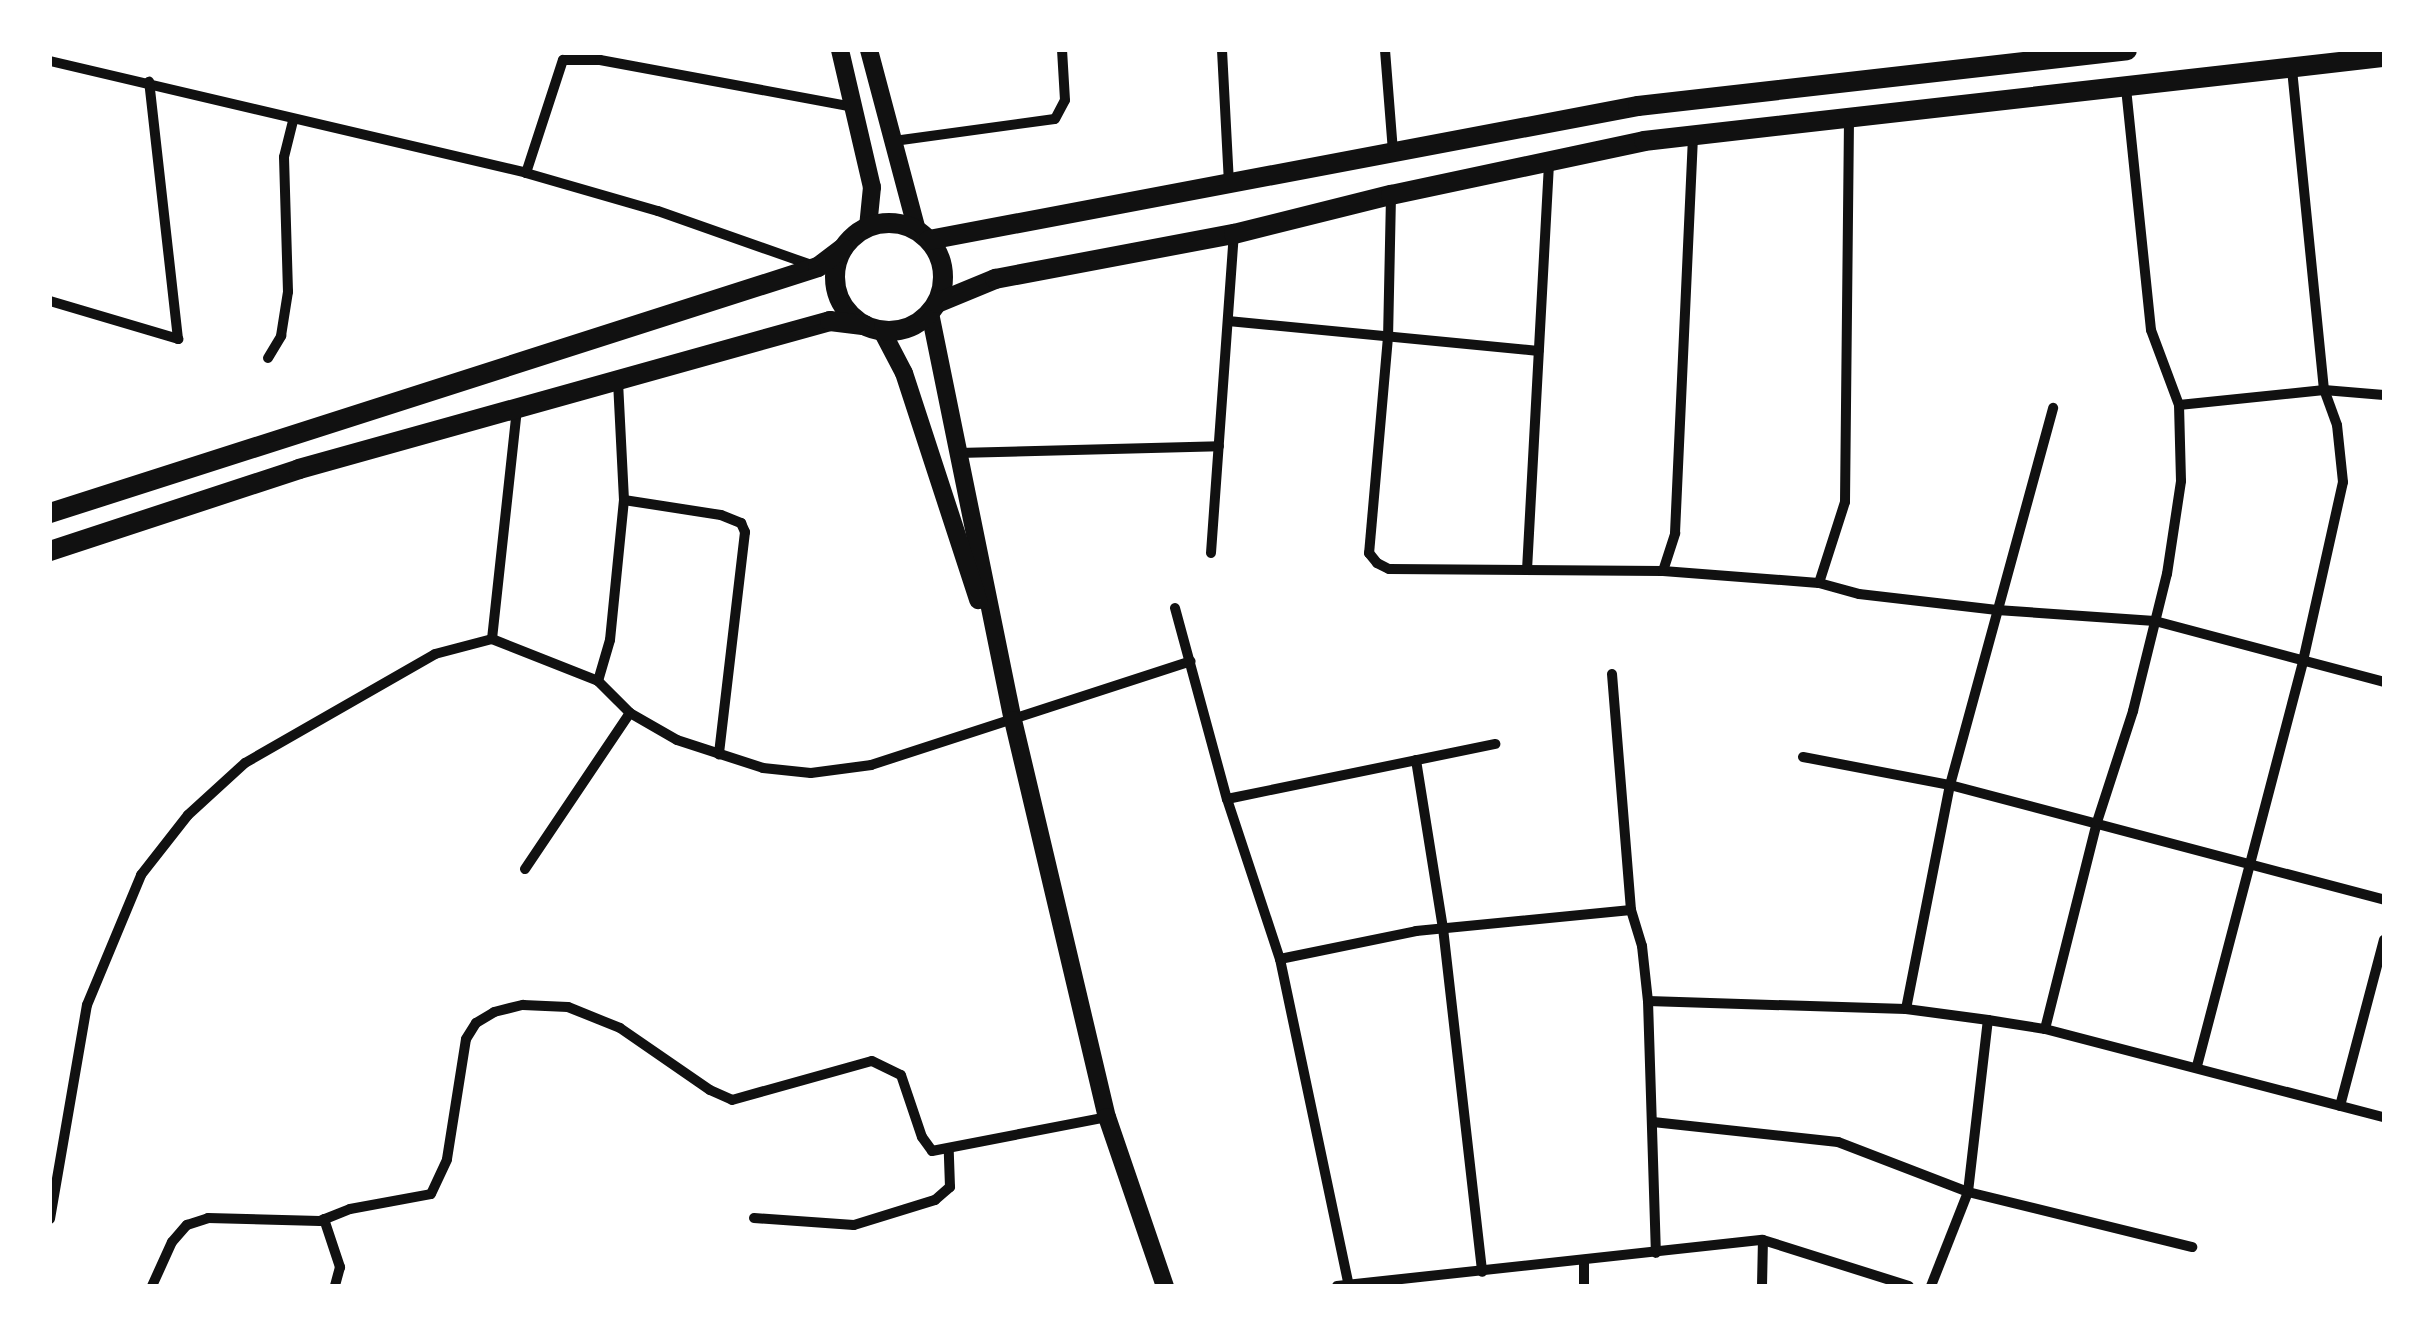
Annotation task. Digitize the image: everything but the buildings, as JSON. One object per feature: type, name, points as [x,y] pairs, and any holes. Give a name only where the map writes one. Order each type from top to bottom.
[{"type":"main road","points":[[50,513],[818,267],[868,227],[884,222],[923,235],[1229,184],[1638,106],[2128,50]]},
{"type":"main road","points":[[50,551],[299,468],[830,321],[873,328],[917,324],[933,308],[994,279],[1234,234],[1550,159],[1693,136],[2384,57]]},
{"type":"main road","points":[[923,235],[943,268],[933,308]]},
{"type":"main road","points":[[843,248],[835,281],[840,299],[873,328]]},
{"type":"street","points":[[840,50],[872,186],[868,227]]},
{"type":"street","points":[[868,50],[923,235]]},
{"type":"street","points":[[894,142],[1056,119],[1065,100],[1062,50]]},
{"type":"street","points":[[1222,50],[1229,184]]},
{"type":"street","points":[[1385,50],[1393,152]]},
{"type":"street","points":[[526,173],[564,60],[600,60],[854,107]]},
{"type":"street","points":[[50,61],[526,173],[658,211],[818,267]]},
{"type":"street","points":[[2197,1066],[2248,861],[2304,661],[2343,482],[2337,424],[2324,390],[2292,67]]},
{"type":"street","points":[[50,301],[178,340],[148,82]]},
{"type":"street","points":[[2046,1029],[2096,822],[2156,621],[2181,481],[2179,405],[2151,330],[2126,86]]},
{"type":"street","points":[[1819,583],[1845,502],[1849,118]]},
{"type":"street","points":[[268,358],[280,336],[288,292],[284,157],[293,120]]},
{"type":"street","points":[[1662,571],[1675,533],[1693,136]]},
{"type":"street","points":[[1527,570],[1550,159]]},
{"type":"street","points":[[1392,195],[1388,338],[1369,554],[1389,568],[1662,571],[1819,583],[1859,594],[1997,610],[2156,621],[2384,682]]},
{"type":"street","points":[[1211,553],[1234,234]]},
{"type":"street","points":[[933,308],[957,454],[1013,720],[1107,1117],[1165,1286]]},
{"type":"street","points":[[1228,321],[1539,352]]},
{"type":"street","points":[[873,328],[904,372],[1007,690]]},
{"type":"street","points":[[598,682],[610,640],[624,500],[618,380]]},
{"type":"street","points":[[2179,405],[2324,390],[2384,395]]},
{"type":"street","points":[[492,639],[517,408]]},
{"type":"street","points":[[1906,1009],[1950,786],[2053,408]]},
{"type":"street","points":[[957,454],[1219,446]]},
{"type":"street","points":[[624,500],[721,515],[741,523],[745,532],[719,754]]},
{"type":"street","points":[[1175,608],[1227,799],[1280,960],[1343,1284],[1584,1263],[1764,1240],[1909,1286]]},
{"type":"street","points":[[50,1219],[88,1005],[142,875],[188,815],[245,763],[435,654],[492,639],[598,682],[630,713],[677,740],[763,768],[811,773],[872,766],[1191,660]]},
{"type":"street","points":[[1612,674],[1632,910],[1642,946],[1648,1001],[1656,1253]]},
{"type":"street","points":[[525,869],[630,713]]},
{"type":"street","points":[[1227,799],[1495,744]]},
{"type":"street","points":[[1803,757],[1950,786],[2248,861],[2384,900]]},
{"type":"street","points":[[1416,760],[1443,928],[1482,1272]]},
{"type":"street","points":[[1280,960],[1443,928],[1632,910]]},
{"type":"street","points":[[2340,1106],[2384,940]]},
{"type":"street","points":[[1648,1001],[1906,1009],[2046,1029],[2384,1117]]},
{"type":"street","points":[[152,1286],[172,1242],[188,1225],[208,1218],[297,1224],[324,1219],[350,1208],[430,1194],[442,1178],[450,1149],[466,1039],[476,1023],[494,1012],[523,1005],[568,1007],[620,1028],[710,1090],[732,1100],[872,1061],[901,1076],[922,1137],[932,1151],[949,1151],[1107,1117]]},
{"type":"street","points":[[1931,1286],[1968,1192],[1988,1020]]},
{"type":"street","points":[[1653,1122],[1838,1142],[1968,1192],[2192,1246]]},
{"type":"street","points":[[754,1218],[854,1224],[935,1200],[950,1187],[949,1151]]},
{"type":"street","points":[[324,1219],[340,1267],[335,1286]]},
{"type":"street","points":[[1762,1286],[1764,1240]]},
{"type":"street","points":[[1584,1263],[1584,1286]]}]
